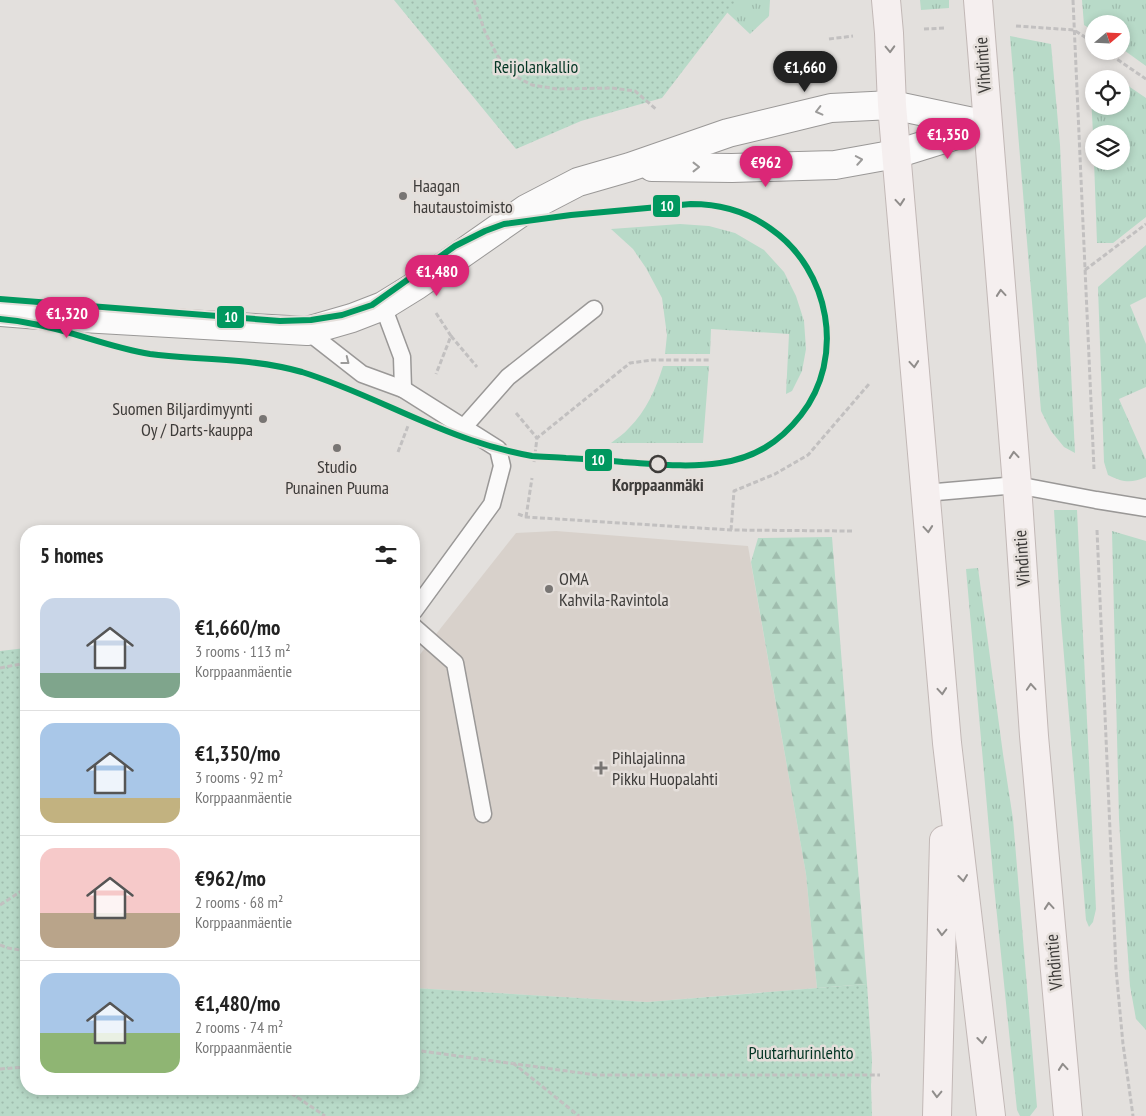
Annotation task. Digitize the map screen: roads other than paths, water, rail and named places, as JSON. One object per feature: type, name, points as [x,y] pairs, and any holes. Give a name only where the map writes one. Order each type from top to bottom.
[{"type":"main road","points":[[886,0],[896,154],[947,743],[991,1116]]},
{"type":"main road","name":"Vihdintie","points":[[978,0],[1017,485],[1034,736],[1068,1116]]},
{"type":"main road","points":[[937,1116],[947,743]]},
{"type":"street","points":[[0,312],[308,331],[352,318],[383,306],[417,285],[526,209],[578,182],[630,167],[728,134],[831,108],[892,105],[988,125]]},
{"type":"street","points":[[630,167],[732,168],[835,165],[896,154],[988,125]]},
{"type":"lane","points":[[383,306],[402,357],[403,389]]},
{"type":"lane","points":[[463,428],[508,377],[594,309]]},
{"type":"lane","points":[[308,331],[362,374],[403,389],[498,449],[502,466],[492,504],[420,603]]},
{"type":"lane","points":[[925,493],[1017,485],[1146,508]]},
{"type":"lane","points":[[420,632],[455,663],[483,814]]},
{"type":"place","name":"Haagan hautaustoimisto","points":[[403,196]]},
{"type":"place","name":"Suomen Biljardimyynti Oy / Darts-kauppa","points":[[263,419]]},
{"type":"place","name":"Studio Punainen Puuma","points":[[337,448]]},
{"type":"place","name":"Korppaanmäki","points":[[658,464]]},
{"type":"place","name":"OMA Kahvila-Ravintola","points":[[549,589]]},
{"type":"place","name":"Pihlajalinna Pikku Huopalahti","points":[[601,768]]},
{"type":"park label","name":"Reijolankallio","points":[[536,67]]},
{"type":"park label","name":"Puutarhurinlehto","points":[[801,1053]]}]
